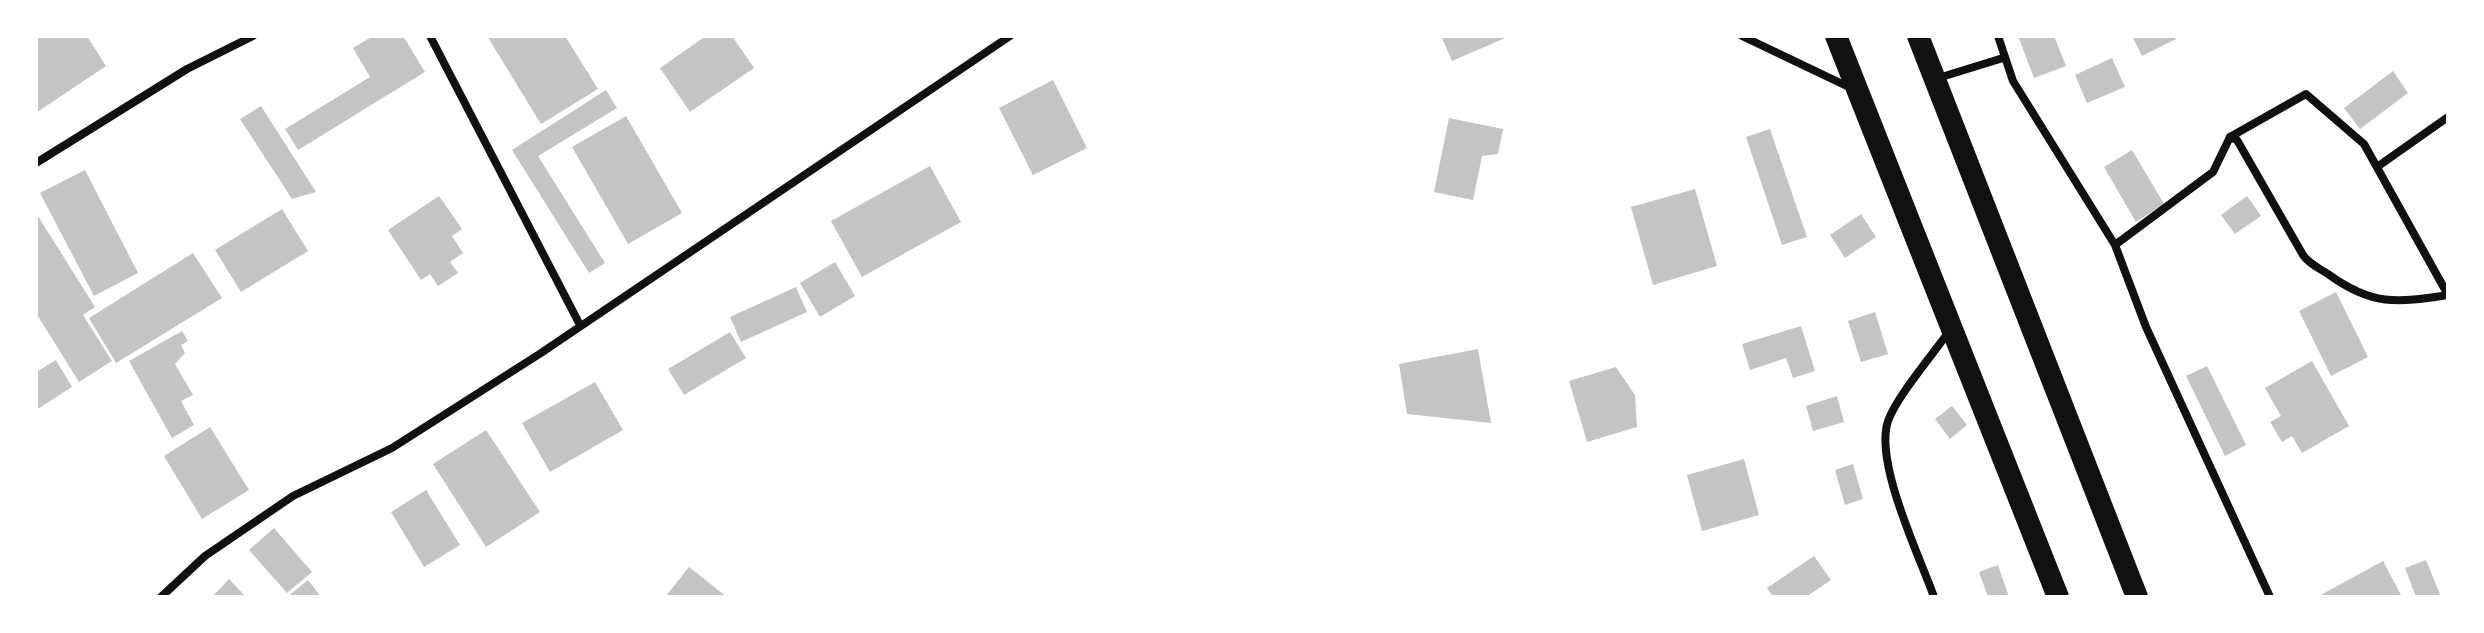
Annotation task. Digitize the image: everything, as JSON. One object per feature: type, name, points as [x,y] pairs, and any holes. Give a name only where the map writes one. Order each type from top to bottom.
[{"type":"highway","points":[[1836,36],[2058,597]]},
{"type":"highway","points":[[1918,36],[2137,597]]},
{"type":"street","points":[[36,163],[187,69],[253,36]]},
{"type":"street","points":[[430,36],[580,325]]},
{"type":"street","points":[[161,597],[205,556],[293,496],[392,448],[1010,36]]},
{"type":"street","points":[[1742,36],[1857,91]]},
{"type":"street","points":[[1998,36],[2013,81],[2115,245],[2146,327],[2270,597]]},
{"type":"street","points":[[1935,79],[2003,58]]},
{"type":"street","points":[[2115,245],[2213,172],[2230,137],[2306,94],[2364,144],[2448,295],[2402,302],[2368,299],[2312,264],[2303,255],[2237,140],[2230,137]]},
{"type":"street","points":[[2377,167],[2448,117]]},
{"type":"street","points":[[1934,597],[1889,470],[1885,435],[1889,418],[1951,328]]},
{"type":"building","points":[[36,36],[87,36],[106,66],[36,113]]},
{"type":"building","points":[[373,36],[403,36],[425,72],[298,150],[285,129],[370,77],[353,48]]},
{"type":"building","points":[[487,36],[565,36],[598,89],[541,124]]},
{"type":"building","points":[[706,36],[732,36],[754,68],[690,112],[660,68]]},
{"type":"building","points":[[1441,36],[1510,36],[1452,61]]},
{"type":"building","points":[[2018,36],[2054,36],[2066,66],[2034,78]]},
{"type":"building","points":[[2132,36],[2175,36],[2176,39],[2142,56]]},
{"type":"building","points":[[2112,58],[2125,87],[2087,103],[2075,75]]},
{"type":"building","points":[[2393,71],[2408,93],[2360,129],[2344,108]]},
{"type":"building","points":[[1053,80],[1087,148],[1033,175],[999,108]]},
{"type":"building","points":[[606,90],[617,108],[538,156],[605,263],[589,273],[512,150]]},
{"type":"building","points":[[261,106],[316,192],[292,199],[240,119]]},
{"type":"building","points":[[626,116],[682,213],[628,244],[572,147]]},
{"type":"building","points":[[1449,118],[1503,129],[1498,154],[1482,156],[1473,200],[1434,192]]},
{"type":"building","points":[[1770,129],[1807,237],[1782,245],[1746,137]]},
{"type":"building","points":[[2132,150],[2164,204],[2136,222],[2104,167]]},
{"type":"building","points":[[930,166],[961,222],[862,277],[831,221]]},
{"type":"building","points":[[85,170],[138,273],[94,296],[40,193]]},
{"type":"building","points":[[1695,189],[1717,266],[1653,285],[1631,207]]},
{"type":"building","points":[[439,196],[462,229],[452,236],[463,253],[450,262],[458,273],[438,286],[430,274],[421,280],[388,230]]},
{"type":"building","points":[[2247,196],[2261,216],[2235,234],[2221,215]]},
{"type":"building","points":[[282,209],[308,251],[241,292],[215,250]]},
{"type":"building","points":[[36,213],[95,307],[83,315],[112,361],[79,382],[36,313]]},
{"type":"building","points":[[1861,214],[1876,237],[1845,258],[1830,235]]},
{"type":"building","points":[[193,253],[222,298],[116,363],[89,318]]},
{"type":"building","points":[[835,262],[855,296],[820,317],[800,283]]},
{"type":"building","points":[[796,287],[807,312],[741,342],[730,317]]},
{"type":"building","points":[[2336,292],[2368,357],[2331,376],[2299,311]]},
{"type":"building","points":[[1875,312],[1888,354],[1861,362],[1848,321]]},
{"type":"building","points":[[1801,326],[1815,371],[1793,378],[1786,358],[1750,370],[1742,344]]},
{"type":"building","points":[[182,331],[188,341],[181,345],[185,353],[175,364],[193,395],[181,401],[194,425],[172,438],[129,361]]},
{"type":"building","points":[[730,332],[746,358],[684,395],[668,369]]},
{"type":"building","points":[[1478,349],[1491,423],[1407,414],[1399,364]]},
{"type":"building","points":[[56,360],[72,387],[36,410],[36,372]]},
{"type":"building","points":[[2312,361],[2349,426],[2302,453],[2292,436],[2282,442],[2270,422],[2281,416],[2265,388]]},
{"type":"building","points":[[2207,366],[2246,445],[2225,456],[2186,376]]},
{"type":"building","points":[[1616,367],[1635,395],[1637,427],[1587,442],[1569,381]]},
{"type":"building","points":[[595,382],[623,430],[550,472],[522,423]]},
{"type":"building","points":[[1837,396],[1844,422],[1813,431],[1806,406]]},
{"type":"building","points":[[1952,406],[1967,425],[1950,439],[1935,419]]},
{"type":"building","points":[[210,427],[249,490],[202,519],[164,456]]},
{"type":"building","points":[[486,430],[540,512],[486,547],[433,464]]},
{"type":"building","points":[[1744,459],[1759,515],[1702,531],[1687,475]]},
{"type":"building","points":[[1853,464],[1863,499],[1845,505],[1835,470]]},
{"type":"building","points":[[426,490],[460,545],[424,567],[391,512]]},
{"type":"building","points":[[274,528],[312,572],[287,593],[249,550]]},
{"type":"building","points":[[1814,556],[1831,580],[1806,597],[1773,597],[1767,588]]},
{"type":"building","points":[[2426,560],[2441,597],[2416,597],[2405,568]]},
{"type":"building","points":[[2383,561],[2402,597],[2317,597]]},
{"type":"building","points":[[1998,565],[2009,597],[1988,597],[1979,572]]},
{"type":"building","points":[[689,567],[727,597],[665,597]]},
{"type":"building","points":[[229,579],[246,597],[212,597]]},
{"type":"building","points":[[308,580],[321,597],[287,597]]}]
